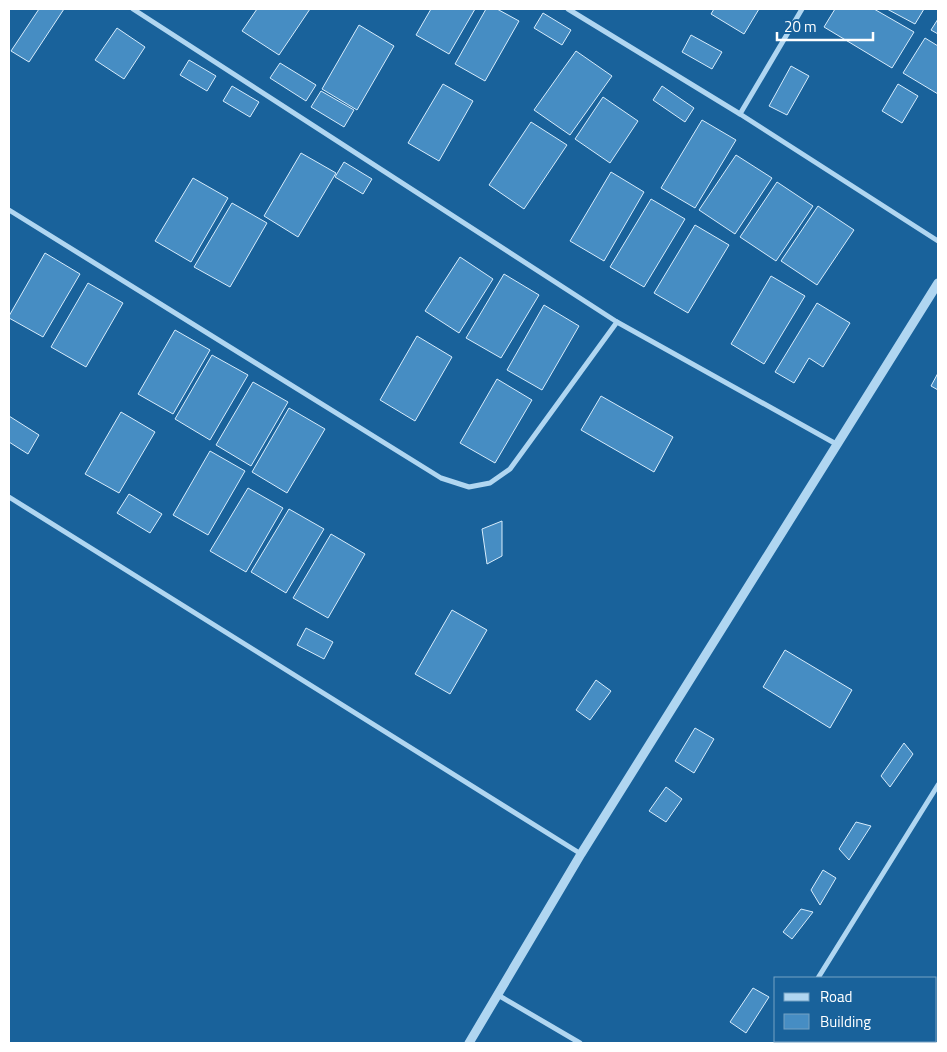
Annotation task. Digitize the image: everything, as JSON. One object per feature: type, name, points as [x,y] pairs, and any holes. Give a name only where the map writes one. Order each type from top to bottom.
[{"type":"street","points":[[133,9],[617,322],[838,445]]},
{"type":"street","points":[[142,15],[146,9]]},
{"type":"street","points":[[568,9],[740,114],[938,241]]},
{"type":"street","points":[[740,114],[802,9]]},
{"type":"street","points":[[9,210],[440,478],[469,487],[490,483],[510,469],[617,322]]},
{"type":"street","points":[[469,1043],[581,854],[938,283]]},
{"type":"street","points":[[9,497],[581,854]]},
{"type":"street","points":[[819,977],[938,784]]},
{"type":"street","points":[[498,995],[580,1043]]},
{"type":"building","points":[[39,9],[64,9],[29,62],[11,51]]},
{"type":"building","points":[[257,9],[310,9],[279,55],[242,31]]},
{"type":"building","points":[[431,9],[475,9],[449,54],[416,35]]},
{"type":"building","points":[[486,9],[497,9],[519,21],[485,81],[455,64]]},
{"type":"building","points":[[714,9],[759,9],[744,34],[711,14]]},
{"type":"building","points":[[835,9],[874,9],[914,32],[892,68],[824,27]]},
{"type":"building","points":[[887,9],[924,9],[915,24]]},
{"type":"building","points":[[543,13],[571,30],[562,45],[534,28]]},
{"type":"building","points":[[938,19],[938,34],[931,30]]},
{"type":"building","points":[[359,25],[394,46],[357,110],[322,89]]},
{"type":"building","points":[[117,28],[145,47],[124,79],[95,60]]},
{"type":"building","points":[[691,35],[722,52],[712,69],[682,52]]},
{"type":"building","points":[[925,38],[938,46],[938,94],[903,73]]},
{"type":"building","points":[[576,51],[612,76],[570,135],[534,110]]},
{"type":"building","points":[[189,60],[216,76],[207,91],[180,75]]},
{"type":"building","points":[[280,63],[316,85],[306,101],[270,78]]},
{"type":"building","points":[[791,66],[809,76],[787,115],[769,106]]},
{"type":"building","points":[[443,84],[473,101],[439,161],[408,143]]},
{"type":"building","points":[[898,84],[918,96],[902,123],[882,111]]},
{"type":"building","points":[[232,86],[259,102],[250,117],[223,101]]},
{"type":"building","points":[[662,86],[694,108],[685,122],[653,100]]},
{"type":"building","points":[[321,91],[354,110],[344,127],[311,107]]},
{"type":"building","points":[[603,97],[638,121],[610,163],[575,139]]},
{"type":"building","points":[[702,120],[736,140],[695,208],[661,188]]},
{"type":"building","points":[[531,122],[567,145],[524,209],[489,185]]},
{"type":"building","points":[[301,153],[336,173],[298,237],[264,216]]},
{"type":"building","points":[[736,155],[772,178],[735,234],[699,210]]},
{"type":"building","points":[[344,162],[372,179],[363,194],[335,177]]},
{"type":"building","points":[[611,172],[644,192],[604,261],[570,241]]},
{"type":"building","points":[[193,178],[228,198],[191,262],[155,241]]},
{"type":"building","points":[[777,182],[813,206],[776,261],[740,237]]},
{"type":"building","points":[[651,199],[685,219],[644,287],[610,267]]},
{"type":"building","points":[[232,203],[267,223],[230,287],[194,267]]},
{"type":"building","points":[[818,206],[854,230],[817,285],[781,261]]},
{"type":"building","points":[[695,225],[729,245],[688,313],[654,293]]},
{"type":"building","points":[[45,253],[80,274],[43,337],[9,318],[9,316]]},
{"type":"building","points":[[460,257],[493,279],[459,333],[425,311]]},
{"type":"building","points":[[504,274],[539,295],[501,358],[466,338]]},
{"type":"building","points":[[771,276],[805,296],[764,364],[731,344]]},
{"type":"building","points":[[88,283],[123,303],[86,367],[51,347]]},
{"type":"building","points":[[817,303],[850,323],[823,367],[809,358],[794,383],[775,372]]},
{"type":"building","points":[[544,305],[579,326],[542,390],[507,370]]},
{"type":"building","points":[[175,330],[210,350],[173,414],[138,394]]},
{"type":"building","points":[[417,336],[452,357],[415,421],[380,400]]},
{"type":"building","points":[[212,355],[248,375],[210,440],[175,419]]},
{"type":"building","points":[[938,373],[938,390],[931,386]]},
{"type":"building","points":[[497,379],[532,400],[495,463],[460,443]]},
{"type":"building","points":[[253,382],[288,402],[251,466],[216,445]]},
{"type":"building","points":[[601,396],[673,437],[654,472],[581,430]]},
{"type":"building","points":[[289,408],[325,429],[287,493],[252,472]]},
{"type":"building","points":[[121,412],[155,432],[119,493],[85,474]]},
{"type":"building","points":[[9,416],[39,435],[28,454],[9,442]]},
{"type":"building","points":[[210,451],[245,471],[208,535],[173,515]]},
{"type":"building","points":[[248,488],[283,508],[246,572],[210,551]]},
{"type":"building","points":[[129,494],[162,514],[150,533],[117,513]]},
{"type":"building","points":[[289,509],[324,529],[286,593],[251,572]]},
{"type":"building","points":[[502,521],[502,556],[487,564],[482,529]]},
{"type":"building","points":[[331,534],[365,554],[328,618],[293,598]]},
{"type":"building","points":[[452,610],[487,630],[450,694],[415,674]]},
{"type":"building","points":[[306,628],[333,642],[324,659],[297,645]]},
{"type":"building","points":[[785,650],[852,690],[830,728],[763,687]]},
{"type":"building","points":[[596,680],[611,691],[590,720],[576,710]]},
{"type":"building","points":[[695,728],[714,739],[694,773],[675,761]]},
{"type":"building","points":[[904,743],[913,754],[890,787],[881,776]]},
{"type":"building","points":[[666,787],[682,799],[666,822],[649,811]]},
{"type":"building","points":[[856,822],[871,826],[849,860],[839,849]]},
{"type":"building","points":[[823,870],[836,878],[820,905],[811,890]]},
{"type":"building","points":[[801,909],[813,912],[792,939],[783,932]]},
{"type":"building","points":[[753,988],[769,997],[746,1033],[730,1022]]}]
